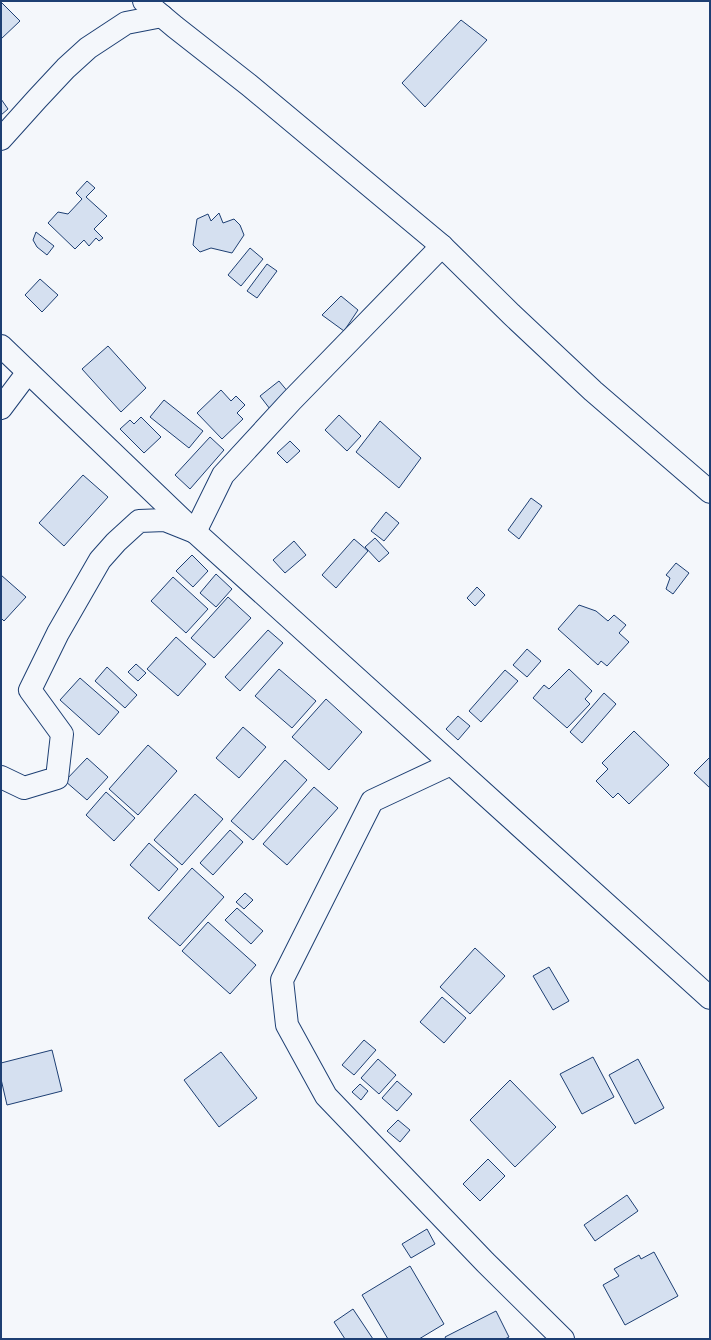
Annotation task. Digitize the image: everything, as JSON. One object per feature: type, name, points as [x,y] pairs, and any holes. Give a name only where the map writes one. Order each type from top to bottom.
[{"type":"street","points":[[126,23],[129,1]]},
{"type":"street","points":[[144,1],[249,85],[442,246],[511,314],[588,386],[710,492]]},
{"type":"street","points":[[1,139],[66,68],[88,48],[126,23],[162,16]]},
{"type":"street","points":[[195,532],[223,475],[292,400],[442,246]]},
{"type":"street","points":[[1,346],[195,532],[710,998]]},
{"type":"street","points":[[1,408],[28,372]]},
{"type":"street","points":[[1,778],[24,788],[57,778],[62,734],[30,690],[58,633],[100,560],[108,550],[139,521],[165,520],[195,532]]},
{"type":"street","points":[[451,764],[372,800],[282,980],[287,1024],[326,1096],[485,1262],[563,1339]]},
{"type":"building","points":[[1,2],[20,21],[1,39]]},
{"type":"building","points":[[461,20],[487,40],[425,107],[402,83]]},
{"type":"building","points":[[1,99],[8,109],[1,115]]},
{"type":"building","points":[[87,181],[95,188],[86,197],[107,216],[94,229],[103,238],[99,241],[96,238],[89,246],[84,240],[75,249],[48,223],[58,212],[68,214],[82,199],[76,193]]},
{"type":"building","points":[[219,213],[223,223],[234,219],[240,225],[244,235],[232,253],[211,248],[200,252],[193,245],[197,219],[208,214],[211,221]]},
{"type":"building","points":[[36,232],[54,246],[47,255],[37,247],[33,240]]},
{"type":"building","points":[[250,248],[263,259],[241,286],[228,275]]},
{"type":"building","points":[[267,264],[277,271],[257,298],[247,291]]},
{"type":"building","points":[[40,279],[58,295],[42,312],[25,295]]},
{"type":"building","points":[[341,296],[358,310],[344,331],[322,315]]},
{"type":"building","points":[[108,346],[146,388],[121,412],[82,369]]},
{"type":"building","points":[[279,381],[289,393],[270,409],[260,396]]},
{"type":"building","points":[[221,390],[231,401],[236,396],[245,405],[237,413],[243,419],[222,439],[197,413]]},
{"type":"building","points":[[164,400],[203,431],[189,448],[150,417]]},
{"type":"building","points":[[339,415],[361,436],[347,451],[325,430]]},
{"type":"building","points":[[141,417],[161,437],[144,453],[120,429],[130,420],[134,424]]},
{"type":"building","points":[[380,421],[421,458],[399,488],[356,452]]},
{"type":"building","points":[[210,437],[224,450],[190,489],[175,475]]},
{"type":"building","points":[[290,441],[300,451],[287,463],[277,453]]},
{"type":"building","points":[[83,475],[108,497],[64,546],[39,523]]},
{"type":"building","points":[[531,498],[542,506],[519,539],[508,530]]},
{"type":"building","points":[[386,512],[399,523],[384,541],[371,531]]},
{"type":"building","points":[[375,538],[389,553],[379,562],[365,547]]},
{"type":"building","points":[[354,539],[368,551],[336,588],[322,575]]},
{"type":"building","points":[[294,541],[306,555],[285,573],[273,560]]},
{"type":"building","points":[[192,555],[208,571],[193,587],[176,571]]},
{"type":"building","points":[[676,563],[689,573],[673,594],[666,589],[670,578],[666,575]]},
{"type":"building","points":[[216,574],[232,589],[216,607],[200,593]]},
{"type":"building","points":[[1,575],[26,597],[4,621],[1,618]]},
{"type":"building","points":[[173,577],[208,609],[186,633],[151,601]]},
{"type":"building","points":[[477,587],[485,595],[475,606],[467,598]]},
{"type":"building","points":[[228,597],[251,618],[214,658],[191,638]]},
{"type":"building","points":[[579,605],[596,611],[608,621],[614,615],[626,625],[619,633],[629,642],[607,666],[601,661],[598,665],[558,629]]},
{"type":"building","points":[[268,630],[283,643],[240,691],[225,677]]},
{"type":"building","points":[[176,637],[206,664],[178,696],[147,669]]},
{"type":"building","points":[[527,649],[541,661],[527,677],[513,665]]},
{"type":"building","points":[[136,664],[146,673],[138,681],[128,672]]},
{"type":"building","points":[[107,667],[137,695],[125,708],[95,681]]},
{"type":"building","points":[[279,669],[316,701],[292,728],[255,696]]},
{"type":"building","points":[[569,669],[592,691],[585,699],[590,704],[567,728],[533,698],[544,685],[549,689]]},
{"type":"building","points":[[505,670],[518,681],[481,722],[469,711]]},
{"type":"building","points":[[80,678],[119,712],[99,735],[60,700]]},
{"type":"building","points":[[604,693],[616,704],[582,743],[570,732]]},
{"type":"building","points":[[326,699],[362,732],[329,770],[292,737]]},
{"type":"building","points":[[458,716],[470,726],[458,740],[446,729]]},
{"type":"building","points":[[243,727],[266,747],[239,778],[216,758]]},
{"type":"building","points":[[634,731],[669,765],[629,804],[618,793],[613,798],[596,781],[608,769],[602,763]]},
{"type":"building","points":[[148,745],[177,771],[138,815],[109,789]]},
{"type":"building","points":[[710,757],[710,788],[694,773]]},
{"type":"building","points":[[87,758],[108,777],[87,800],[65,781]]},
{"type":"building","points":[[285,760],[307,780],[253,840],[231,821]]},
{"type":"building","points":[[314,787],[338,808],[287,865],[263,844]]},
{"type":"building","points":[[106,792],[135,818],[114,841],[86,815]]},
{"type":"building","points":[[195,794],[223,819],[182,865],[154,840]]},
{"type":"building","points":[[230,830],[243,842],[213,875],[200,863]]},
{"type":"building","points":[[149,843],[178,869],[159,891],[130,865]]},
{"type":"building","points":[[192,868],[224,897],[180,946],[148,918]]},
{"type":"building","points":[[245,893],[253,900],[244,909],[236,902]]},
{"type":"building","points":[[237,908],[263,931],[251,944],[225,920]]},
{"type":"building","points":[[208,922],[256,965],[230,994],[182,951]]},
{"type":"building","points":[[475,948],[505,976],[470,1014],[440,987]]},
{"type":"building","points":[[549,967],[569,1001],[553,1010],[533,976]]},
{"type":"building","points":[[442,997],[466,1018],[444,1043],[420,1022]]},
{"type":"building","points":[[364,1040],[376,1050],[354,1075],[342,1065]]},
{"type":"building","points":[[52,1050],[62,1091],[7,1105],[1,1079],[1,1063]]},
{"type":"building","points":[[221,1052],[257,1098],[219,1127],[184,1080]]},
{"type":"building","points":[[593,1057],[614,1097],[582,1114],[560,1074]]},
{"type":"building","points":[[378,1059],[396,1075],[379,1094],[361,1078]]},
{"type":"building","points":[[638,1059],[664,1108],[635,1124],[609,1075]]},
{"type":"building","points":[[510,1080],[556,1127],[515,1167],[470,1120]]},
{"type":"building","points":[[397,1081],[412,1094],[397,1111],[382,1098]]},
{"type":"building","points":[[360,1084],[368,1091],[361,1100],[352,1092]]},
{"type":"building","points":[[398,1120],[410,1130],[400,1142],[387,1131]]},
{"type":"building","points":[[488,1159],[505,1176],[480,1201],[463,1184]]},
{"type":"building","points":[[627,1195],[638,1211],[595,1241],[584,1225]]},
{"type":"building","points":[[427,1229],[435,1244],[411,1258],[402,1244]]},
{"type":"building","points":[[654,1252],[678,1296],[625,1325],[603,1285],[619,1276],[614,1269],[639,1255],[641,1259]]},
{"type":"building","points":[[410,1266],[444,1324],[419,1339],[388,1339],[362,1295]]},
{"type":"building","points":[[353,1309],[373,1339],[345,1339],[334,1322]]},
{"type":"building","points":[[496,1311],[509,1337],[505,1339],[446,1339],[445,1337]]}]
